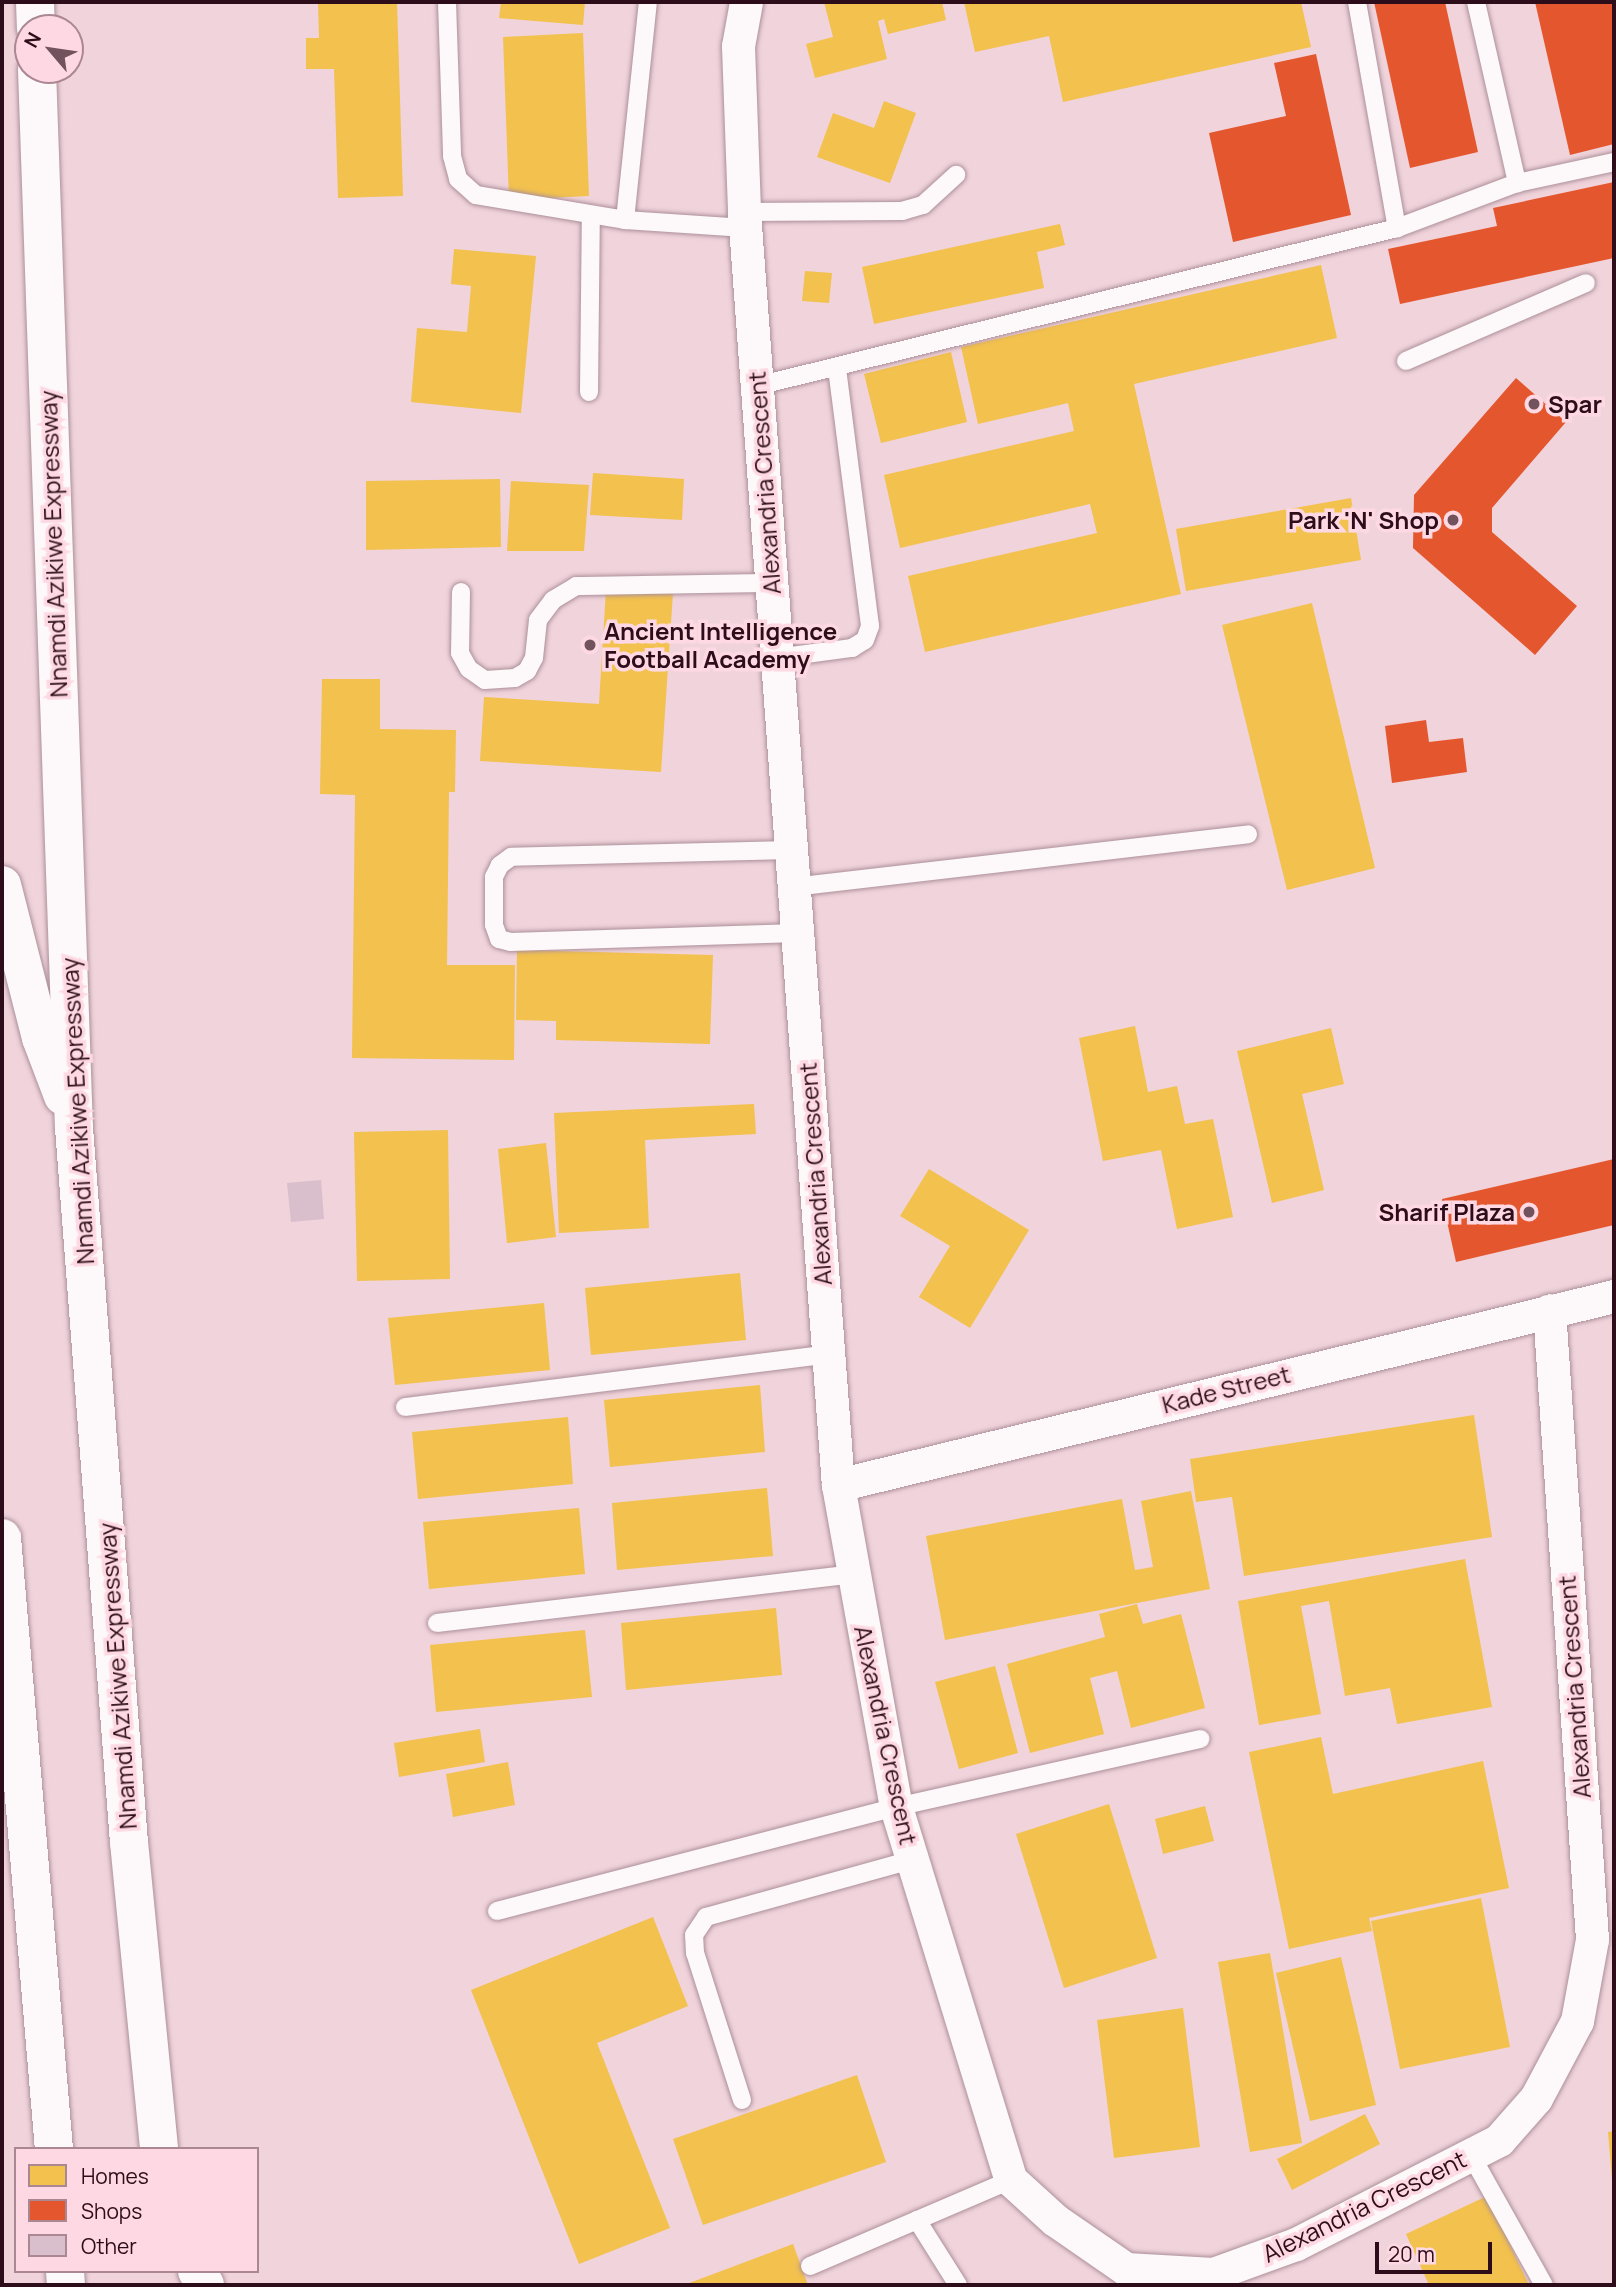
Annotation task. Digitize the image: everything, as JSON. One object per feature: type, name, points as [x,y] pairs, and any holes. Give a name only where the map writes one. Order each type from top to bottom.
[{"type":"highway","name":"Nnamdi Azikiwe Expressway","points":[[37,84],[74,1128],[130,1842],[159,2147]]},
{"type":"highway","points":[[2,885],[41,1038],[74,1128]]},
{"type":"highway","points":[[2,1538],[54,2147]]},
{"type":"street","name":"Alexandria Crescent","points":[[746,2],[738,46],[744,220],[838,1485],[895,1807],[1011,2179],[1055,2220],[1125,2277],[1184,2279],[1213,2274],[1296,2244],[1499,2140],[1536,2098],[1577,2021],[1592,1940],[1549,1310]]},
{"type":"street","name":"Kade Street","points":[[838,1485],[1614,1296]]},
{"type":"lane","points":[[447,2],[452,156],[458,179],[476,195],[505,203],[625,220],[744,220],[902,211],[923,205],[956,175]]},
{"type":"lane","points":[[625,220],[648,2]]},
{"type":"lane","points":[[1357,2],[1397,228]]},
{"type":"lane","points":[[1476,2],[1517,183]]},
{"type":"lane","points":[[757,387],[1397,228],[1517,183],[1614,162]]},
{"type":"lane","points":[[589,392],[591,215]]},
{"type":"lane","points":[[1406,362],[1586,283]]},
{"type":"lane","points":[[776,658],[852,648],[865,640],[870,626],[837,367]]},
{"type":"lane","points":[[461,592],[460,653],[469,669],[485,680],[515,678],[527,671],[534,657],[538,620],[553,600],[576,586],[771,583]]},
{"type":"lane","points":[[793,887],[1248,834]]},
{"type":"lane","points":[[790,850],[511,857],[500,865],[495,877],[494,925],[499,939],[511,942],[797,933]]},
{"type":"lane","points":[[405,1408],[828,1354]]},
{"type":"lane","points":[[437,1623],[854,1574]]},
{"type":"lane","points":[[497,1911],[895,1807],[1201,1740]]},
{"type":"lane","points":[[742,2100],[695,1953],[694,1935],[706,1917],[912,1860]]},
{"type":"lane","points":[[1471,2155],[1544,2285]]},
{"type":"lane","points":[[810,2266],[1011,2179]]},
{"type":"lane","points":[[917,2220],[958,2285]]},
{"type":"building: Homes","points":[[318,2],[397,2],[403,196],[338,198],[334,69],[306,69],[306,38],[319,38]]},
{"type":"building: Homes","points":[[501,2],[585,2],[583,25],[499,18]]},
{"type":"building: Homes","points":[[824,2],[942,2],[946,20],[888,34],[884,19],[878,21],[887,59],[815,78],[806,44],[833,37]]},
{"type":"building: Homes","points":[[964,2],[1301,2],[1311,47],[1063,102],[1049,36],[975,52]]},
{"type":"building: Homes","points":[[583,33],[589,196],[509,200],[503,37]]},
{"type":"building: Homes","points":[[884,101],[916,113],[890,183],[817,157],[833,113],[874,128]]},
{"type":"building: Homes","points":[[1060,224],[1065,245],[1037,252],[1044,288],[874,324],[862,267]]},
{"type":"building: Homes","points":[[454,249],[536,256],[521,413],[411,402],[417,328],[467,332],[471,286],[451,284]]},
{"type":"building: Homes","points":[[1321,265],[1337,338],[1134,384],[1181,594],[925,652],[908,576],[1097,533],[1090,504],[900,548],[884,475],[1074,431],[1068,403],[978,424],[961,347]]},
{"type":"building: Homes","points":[[805,271],[832,273],[829,303],[802,301]]},
{"type":"building: Homes","points":[[951,352],[967,422],[881,443],[864,374]]},
{"type":"building: Homes","points":[[593,473],[684,479],[682,520],[590,515]]},
{"type":"building: Homes","points":[[500,479],[501,547],[366,550],[366,481]]},
{"type":"building: Homes","points":[[511,481],[589,485],[584,551],[507,551]]},
{"type":"building: Homes","points":[[1351,498],[1361,560],[1186,591],[1176,529]]},
{"type":"building: Homes","name":"Ancient Intelligence Football Academy","points":[[606,589],[673,593],[661,772],[480,761],[484,697],[599,704]]},
{"type":"building: Homes","points":[[1312,603],[1375,868],[1287,890],[1222,625]]},
{"type":"building: Homes","points":[[322,679],[380,679],[380,729],[456,730],[455,792],[449,792],[447,965],[515,965],[514,1060],[352,1058],[355,795],[320,794]]},
{"type":"building: Homes","points":[[517,950],[713,955],[710,1044],[556,1040],[556,1021],[516,1020]]},
{"type":"building: Homes","points":[[1135,1026],[1148,1092],[1177,1086],[1185,1124],[1213,1119],[1233,1217],[1177,1229],[1161,1150],[1103,1161],[1079,1038]]},
{"type":"building: Homes","points":[[1331,1028],[1344,1084],[1302,1094],[1324,1190],[1272,1203],[1237,1051]]},
{"type":"building: Homes","points":[[754,1104],[756,1134],[645,1140],[649,1228],[559,1233],[554,1113]]},
{"type":"building: Homes","points":[[448,1130],[450,1279],[357,1281],[354,1132]]},
{"type":"building: Homes","points":[[546,1143],[556,1237],[507,1243],[498,1149]]},
{"type":"building: Homes","points":[[929,1169],[1029,1230],[970,1328],[919,1297],[950,1246],[900,1216]]},
{"type":"building: Homes","points":[[740,1273],[746,1340],[591,1355],[585,1288]]},
{"type":"building: Homes","points":[[544,1303],[550,1370],[395,1385],[388,1318]]},
{"type":"building: Homes","points":[[760,1385],[765,1452],[610,1467],[604,1400]]},
{"type":"building: Homes","points":[[1474,1415],[1492,1537],[1244,1576],[1232,1497],[1196,1502],[1190,1459]]},
{"type":"building: Homes","points":[[568,1417],[573,1484],[418,1499],[412,1432]]},
{"type":"building: Homes","points":[[767,1488],[773,1556],[617,1570],[612,1503]]},
{"type":"building: Homes","points":[[1191,1491],[1210,1589],[945,1640],[926,1536],[1122,1499],[1135,1570],[1153,1567],[1141,1501]]},
{"type":"building: Homes","points":[[579,1508],[585,1574],[429,1589],[423,1522]]},
{"type":"building: Homes","points":[[1465,1559],[1492,1707],[1397,1724],[1390,1688],[1345,1696],[1329,1601],[1301,1606],[1321,1714],[1259,1725],[1238,1601]]},
{"type":"building: Homes","points":[[1137,1604],[1143,1624],[1181,1614],[1205,1708],[1131,1728],[1117,1671],[1090,1678],[1104,1734],[1030,1753],[1007,1664],[1105,1637],[1099,1614]]},
{"type":"building: Homes","points":[[776,1608],[782,1675],[626,1690],[621,1623]]},
{"type":"building: Homes","points":[[585,1630],[592,1697],[436,1712],[430,1645]]},
{"type":"building: Homes","points":[[995,1666],[1018,1753],[959,1769],[935,1682]]},
{"type":"building: Homes","points":[[480,1729],[485,1762],[399,1777],[394,1743]]},
{"type":"building: Homes","points":[[1321,1737],[1333,1794],[1483,1761],[1509,1888],[1369,1918],[1372,1931],[1289,1949],[1249,1752]]},
{"type":"building: Homes","points":[[508,1762],[515,1805],[453,1817],[446,1774]]},
{"type":"building: Homes","points":[[1109,1804],[1157,1958],[1064,1988],[1016,1834]]},
{"type":"building: Homes","points":[[1205,1806],[1214,1841],[1163,1854],[1155,1819]]},
{"type":"building: Homes","points":[[1481,1898],[1510,2047],[1400,2069],[1371,1921]]},
{"type":"building: Homes","points":[[653,1917],[688,2006],[597,2043],[670,2228],[579,2264],[471,1990]]},
{"type":"building: Homes","points":[[1270,1953],[1302,2143],[1250,2152],[1218,1962]]},
{"type":"building: Homes","points":[[1341,1957],[1376,2105],[1310,2121],[1276,1973]]},
{"type":"building: Homes","points":[[1183,2008],[1200,2147],[1114,2158],[1097,2020]]},
{"type":"building: Homes","points":[[857,2075],[886,2162],[703,2225],[673,2139]]},
{"type":"building: Homes","points":[[1365,2114],[1380,2144],[1292,2190],[1277,2159]]},
{"type":"building: Homes","points":[[1614,2131],[1614,2179],[1612,2179],[1608,2132]]},
{"type":"building: Homes","points":[[1487,2196],[1529,2285],[1429,2285],[1406,2234]]},
{"type":"building: Homes","points":[[793,2244],[808,2285],[684,2285]]},
{"type":"building: Shops","points":[[1374,2],[1445,2],[1478,152],[1410,168]]},
{"type":"building: Shops","points":[[1535,2],[1614,2],[1614,144],[1570,155]]},
{"type":"building: Shops","points":[[1316,54],[1351,215],[1233,242],[1209,133],[1286,116],[1274,63]]},
{"type":"building: Shops","points":[[1614,182],[1614,258],[1400,304],[1388,249],[1497,226],[1493,208]]},
{"type":"building: Shops","name":"Park 'N' Shop","points":[[1516,378],[1566,422],[1492,508],[1492,532],[1577,606],[1535,655],[1413,548],[1414,495]]},
{"type":"building: Shops","points":[[1426,720],[1429,742],[1463,738],[1467,772],[1392,783],[1385,726]]},
{"type":"building: Shops","name":"Sharif Plaza","points":[[1614,1159],[1614,1225],[1456,1262],[1442,1199]]},
{"type":"building: Other","points":[[321,1180],[324,1219],[291,1222],[287,1183]]},
{"type":"place","name":"Spar","points":[[1534,404]]},
{"type":"place","name":"Park 'N' Shop","points":[[1453,520]]},
{"type":"place","name":"Ancient Intelligence Football Academy","points":[[590,645]]},
{"type":"place","name":"Sharif Plaza","points":[[1529,1212]]}]
